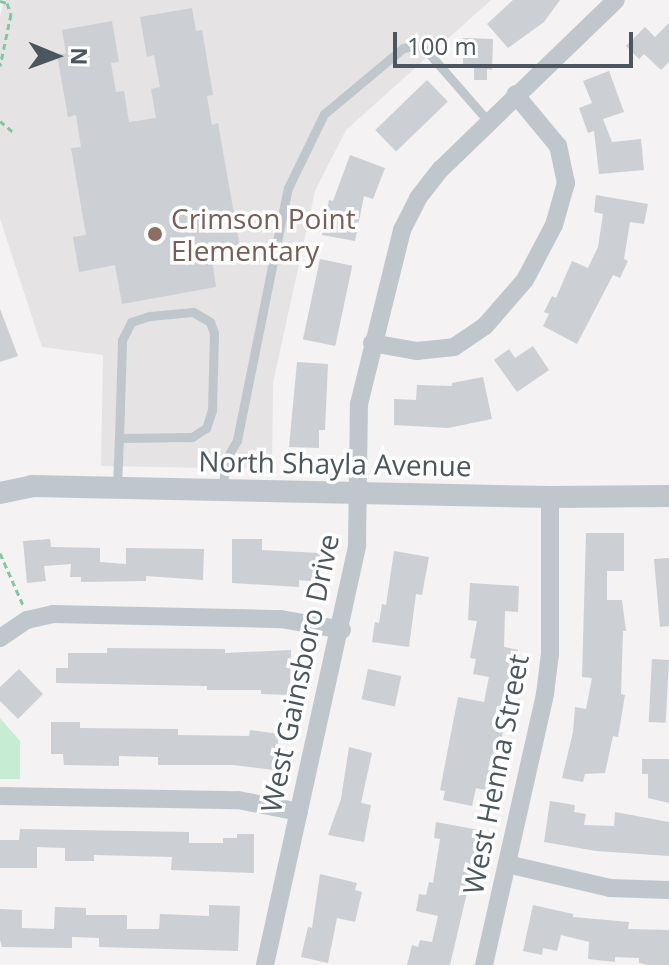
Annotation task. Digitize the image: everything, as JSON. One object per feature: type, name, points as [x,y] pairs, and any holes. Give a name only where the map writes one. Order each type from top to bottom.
[{"type":"street","name":"West Gainsboro Drive","points":[[265,965],[342,630],[357,545],[359,404],[402,230],[418,198],[488,121],[616,0]]},
{"type":"street","points":[[372,343],[417,351],[454,347],[485,326],[525,280],[554,225],[566,183],[558,146],[515,94]]},
{"type":"street","name":"North Shayla Avenue","points":[[0,493],[32,486],[550,497],[669,496]]},
{"type":"street","name":"West Henna Street","points":[[484,965],[545,694],[550,655],[550,497]]},
{"type":"street","points":[[0,638],[27,620],[53,614],[281,619],[342,630]]},
{"type":"street","points":[[0,796],[238,800],[299,812]]},
{"type":"street","points":[[507,864],[610,888],[669,890]]},
{"type":"lane","points":[[223,490],[225,461],[237,440],[288,188],[324,114],[403,48],[416,46],[426,50],[488,121]]},
{"type":"lane","points":[[117,488],[122,340],[131,322],[150,316],[193,312],[210,322],[214,333],[212,410],[206,428],[192,437],[119,438]]},
{"type":"path","points":[[0,1],[7,3],[11,14],[0,66]]},
{"type":"path","points":[[0,121],[13,132]]},
{"type":"path","points":[[0,553],[23,605]]},
{"type":"shaded area","name":"Crimson Point Elementary","points":[[4,0],[491,0],[346,130],[315,191],[273,383],[272,469],[101,466],[103,355],[42,347],[0,219],[0,17]]},
{"type":"green space","points":[[0,718],[20,741],[20,779],[0,779]]},
{"type":"building","points":[[513,0],[560,0],[544,22],[508,48],[487,24]]},
{"type":"building","points":[[192,8],[196,31],[202,30],[213,95],[207,96],[212,125],[218,123],[240,248],[211,253],[216,287],[122,304],[115,265],[79,272],[73,237],[86,235],[71,148],[81,147],[76,115],[68,117],[57,55],[66,53],[62,30],[112,21],[119,62],[111,63],[116,92],[124,91],[129,122],[156,118],[151,89],[160,87],[154,55],[147,57],[140,17]]},
{"type":"building","points":[[669,23],[669,62],[661,70],[644,54],[639,59],[626,46],[645,27],[655,37]]},
{"type":"building","points":[[463,38],[493,39],[492,70],[487,69],[487,80],[474,80],[474,66],[463,66]]},
{"type":"building","points":[[609,71],[624,112],[603,119],[612,142],[641,139],[644,170],[599,174],[594,131],[588,133],[579,108],[592,103],[583,81]]},
{"type":"building","points":[[427,80],[448,102],[396,152],[375,130]]},
{"type":"building","points":[[350,155],[385,168],[373,199],[364,196],[355,241],[322,235],[329,200],[333,201]]},
{"type":"building","points":[[596,195],[648,204],[644,224],[630,222],[624,259],[628,261],[620,278],[613,275],[577,344],[543,326],[549,314],[544,312],[552,296],[556,298],[572,261],[588,268],[598,247],[603,214],[594,212]]},
{"type":"building","points":[[320,259],[352,266],[335,346],[303,339]]},
{"type":"building","points":[[0,309],[18,356],[0,362]]},
{"type":"building","points":[[533,346],[549,370],[517,392],[494,360],[509,349],[515,358]]},
{"type":"building","points":[[297,362],[328,364],[325,430],[319,430],[319,448],[289,447]]},
{"type":"building","points":[[483,377],[492,419],[448,428],[394,425],[394,399],[416,400],[417,385],[452,386],[452,383]]},
{"type":"building","points":[[586,533],[624,533],[624,571],[607,571],[607,600],[622,600],[626,631],[623,631],[621,694],[625,695],[618,737],[613,736],[605,773],[585,774],[583,782],[562,778],[573,732],[575,707],[586,709],[592,678],[582,677]]},
{"type":"building","points":[[50,539],[51,547],[100,548],[100,562],[126,564],[126,548],[204,549],[203,580],[146,576],[146,581],[81,582],[81,577],[70,577],[71,564],[44,566],[46,581],[27,583],[23,541]]},
{"type":"building","points":[[232,539],[262,539],[262,550],[320,553],[318,582],[299,580],[299,587],[232,583]]},
{"type":"building","points":[[394,551],[429,557],[422,595],[416,594],[409,647],[372,642],[375,622],[379,623],[382,604],[386,605]]},
{"type":"building","points":[[669,558],[669,626],[660,627],[654,559]]},
{"type":"building","points":[[470,583],[519,586],[518,612],[505,611],[504,647],[518,650],[499,752],[489,791],[476,788],[472,806],[443,800],[445,791],[440,790],[458,697],[484,702],[489,677],[473,674],[476,659],[470,658],[477,621],[468,620]]},
{"type":"building","points":[[107,648],[225,649],[225,653],[291,650],[290,695],[261,694],[261,690],[207,690],[207,686],[56,683],[56,668],[68,668],[68,653],[107,653]]},
{"type":"building","points":[[652,659],[669,660],[666,723],[649,722]]},
{"type":"building","points":[[19,669],[43,694],[18,719],[0,701],[0,687]]},
{"type":"building","points":[[368,669],[401,676],[395,706],[362,699]]},
{"type":"building","points":[[51,722],[80,722],[80,728],[178,729],[178,735],[249,736],[250,730],[279,734],[275,770],[233,765],[158,765],[158,757],[119,756],[119,766],[64,765],[63,754],[51,754]]},
{"type":"building","points":[[349,747],[372,753],[361,803],[371,805],[364,842],[328,835],[341,799]]},
{"type":"building","points":[[642,759],[669,759],[669,803],[648,798],[648,774],[642,774]]},
{"type":"building","points":[[550,801],[575,805],[574,812],[586,814],[584,825],[614,826],[615,812],[669,822],[669,856],[596,851],[544,842]]},
{"type":"building","points":[[436,822],[479,830],[473,867],[450,965],[407,965],[412,945],[418,947],[420,940],[432,942],[438,916],[416,911],[419,894],[426,895],[429,882],[433,883],[440,839],[434,838]]},
{"type":"building","points":[[20,829],[189,832],[189,843],[223,843],[223,838],[254,834],[254,873],[171,870],[172,857],[94,855],[94,861],[65,861],[65,848],[37,847],[37,868],[0,868],[0,840],[19,840]]},
{"type":"building","points":[[320,874],[357,883],[355,890],[362,892],[355,922],[337,918],[328,963],[301,957],[308,927],[312,928]]},
{"type":"building","points":[[209,905],[240,906],[238,951],[99,947],[99,938],[72,937],[72,948],[2,947],[0,940],[0,909],[22,910],[22,928],[54,929],[55,907],[86,908],[86,915],[127,915],[127,929],[159,929],[160,914],[209,916]]},
{"type":"building","points":[[533,905],[573,914],[573,917],[629,922],[628,929],[669,930],[669,965],[639,963],[639,958],[615,957],[615,962],[588,959],[589,942],[561,935],[557,951],[543,948],[542,955],[523,951]]},
{"type":"place","name":"Crimson Point Elementary","points":[[155,234]]}]
